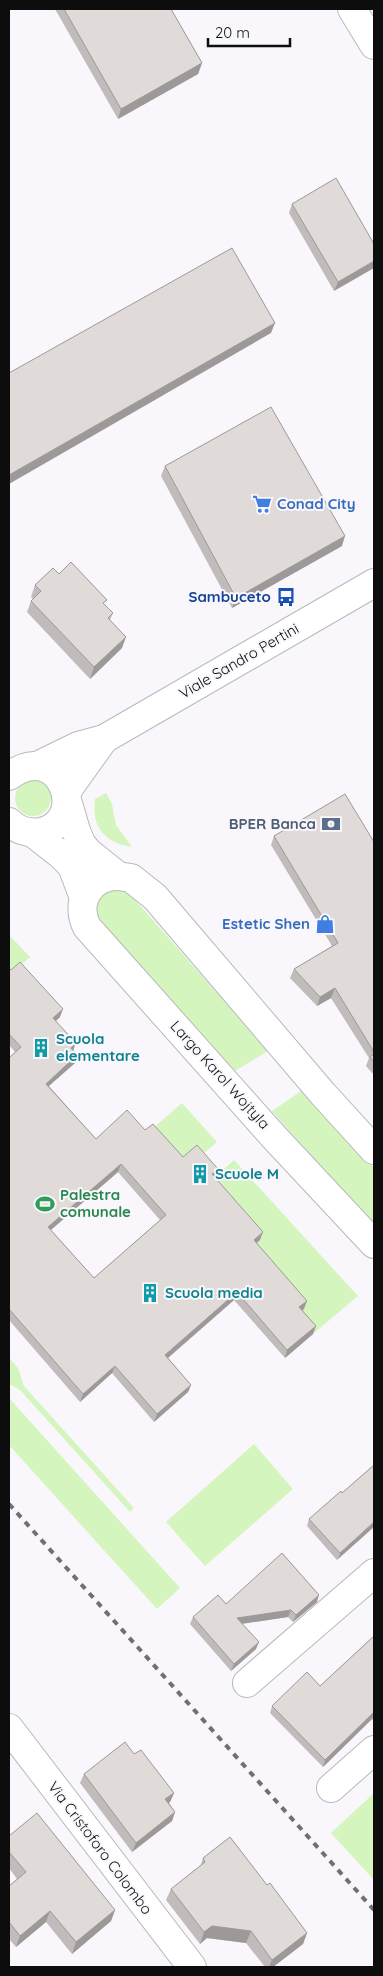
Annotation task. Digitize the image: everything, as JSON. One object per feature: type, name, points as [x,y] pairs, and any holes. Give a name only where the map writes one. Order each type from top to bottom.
[{"type":"street","points":[[352,9],[374,45]]},
{"type":"street","name":"Viale Sandro Pertini","points":[[9,776],[26,766],[37,766],[78,746],[104,739],[374,583]]},
{"type":"street","name":"Viale Sandro Pertini","points":[[16,827],[48,829],[60,819],[65,810],[66,796],[104,739]]},
{"type":"street","points":[[37,766],[47,768],[56,774],[62,782],[81,844],[118,876]]},
{"type":"street","name":"Largo Karol Wojtyla","points":[[16,827],[60,854],[72,866],[84,898],[83,914],[87,927],[274,1137],[374,1244]]},
{"type":"street","points":[[84,898],[97,881],[118,876],[131,878],[155,897],[374,1150]]},
{"type":"street","points":[[246,1683],[374,1573]]},
{"type":"street","name":"Via Cristoforo Colombo","points":[[9,1728],[192,1967]]},
{"type":"street","points":[[331,1788],[374,1750]]},
{"type":"green space","points":[[33,780],[40,781],[46,785],[50,791],[50,805],[46,811],[40,815],[33,816],[26,815],[20,811],[16,805],[15,798],[16,791],[20,785],[26,781]]},
{"type":"green space","points":[[106,793],[112,804],[116,825],[132,847],[114,842],[102,832],[98,825],[95,818],[95,799]]},
{"type":"green space","points":[[116,886],[130,894],[268,1051],[235,1071],[95,916],[95,896]]},
{"type":"green space","points":[[9,935],[30,957],[9,977]]},
{"type":"green space","points":[[304,1089],[374,1168],[374,1228],[272,1111]]},
{"type":"green space","points":[[182,1103],[217,1142],[198,1158],[180,1165],[150,1131]]},
{"type":"green space","points":[[234,1160],[358,1296],[313,1334],[297,1315],[304,1309],[251,1248],[260,1240],[209,1182]]},
{"type":"green space","points":[[9,1358],[18,1368],[24,1386],[134,1508],[130,1512],[20,1390],[9,1384]]},
{"type":"green space","points":[[9,1398],[180,1588],[157,1609],[9,1445]]},
{"type":"green space","points":[[254,1444],[293,1489],[205,1566],[166,1522]]},
{"type":"green space","points":[[374,1793],[374,1880],[331,1833]]},
{"type":"building","points":[[64,9],[171,9],[202,63],[121,109]]},
{"type":"building","points":[[336,178],[374,244],[374,261],[338,282],[292,204]]},
{"type":"building","points":[[232,248],[275,323],[9,475],[9,373]]},
{"type":"building","points":[[271,407],[345,536],[236,598],[165,466]]},
{"type":"building","points":[[71,562],[107,600],[103,603],[113,613],[108,618],[126,637],[94,667],[31,601],[41,591],[35,585],[53,568],[59,574]]},
{"type":"building","points":[[345,794],[374,842],[374,1052],[335,988],[320,997],[294,969],[338,943],[274,836]]},
{"type":"building","points":[[20,962],[63,1009],[53,1018],[76,1043],[71,1048],[77,1055],[46,1084],[96,1139],[127,1110],[145,1130],[153,1124],[183,1157],[197,1145],[218,1169],[212,1174],[263,1232],[254,1240],[307,1301],[299,1307],[316,1326],[287,1350],[237,1292],[165,1355],[191,1385],[157,1414],[115,1366],[83,1394],[9,1309],[9,1058],[21,1047],[9,1034],[9,968],[11,970]],"holes":[[[121,1164],[166,1215],[94,1278],[48,1227]]]},
{"type":"building","points":[[374,1054],[374,1062],[370,1057]]},
{"type":"building","points":[[374,1465],[374,1522],[340,1553],[309,1519]]},
{"type":"building","points":[[282,1553],[319,1595],[296,1615],[291,1610],[237,1618],[259,1642],[234,1664],[193,1617],[218,1595],[226,1604]]},
{"type":"building","points":[[374,1636],[374,1712],[325,1760],[272,1706],[307,1672],[320,1686]]},
{"type":"building","points":[[125,1742],[134,1754],[141,1750],[174,1793],[165,1799],[175,1812],[136,1843],[84,1774]]},
{"type":"building","points":[[37,1813],[115,1910],[76,1942],[50,1911],[20,1936],[9,1922],[9,1886],[26,1872],[9,1852],[9,1836]]},
{"type":"building","points":[[230,1837],[267,1885],[270,1883],[307,1933],[272,1960],[251,1931],[212,1926],[204,1932],[171,1889],[205,1862],[203,1858]]},
{"type":"railway","points":[[9,1504],[374,1910]]},
{"type":"place","name":"Conad City","points":[[262,504]]},
{"type":"place","name":"Sambuceto","points":[[286,597]]},
{"type":"place","name":"BPER Banca","points":[[331,824]]},
{"type":"place","name":"Estetic Shen","points":[[325,924]]},
{"type":"place","name":"Scuola elementare","points":[[41,1048]]},
{"type":"place","name":"Scuole M","points":[[200,1174]]},
{"type":"place","name":"Palestra comunale","points":[[45,1204]]},
{"type":"place","name":"Scuola media","points":[[150,1293]]}]
